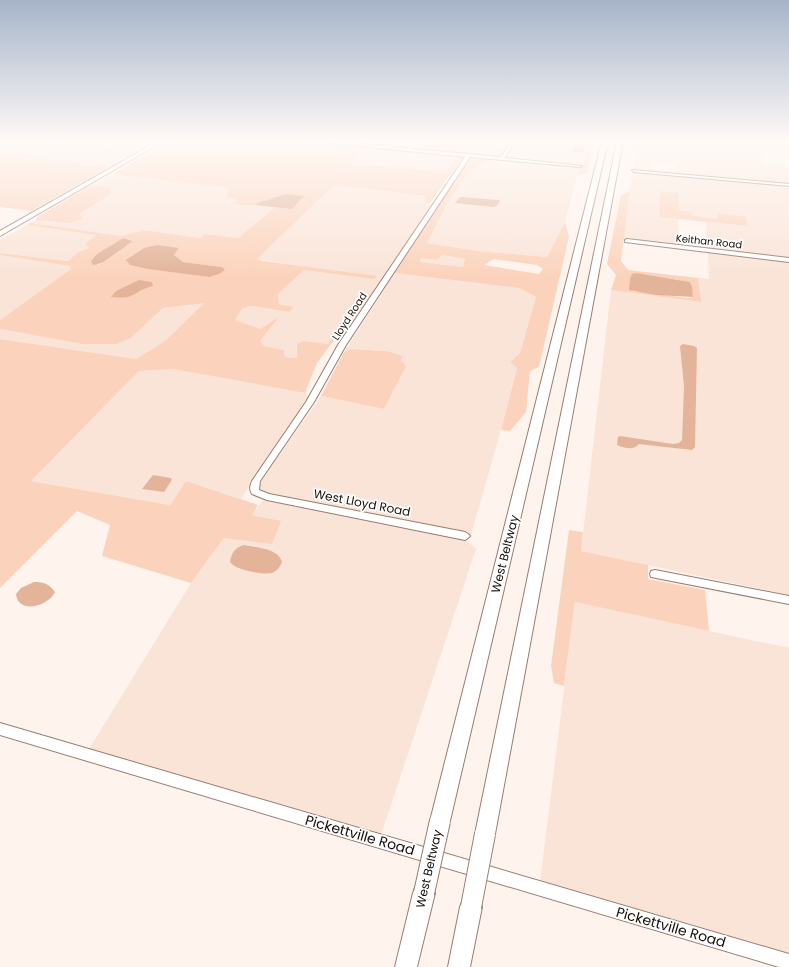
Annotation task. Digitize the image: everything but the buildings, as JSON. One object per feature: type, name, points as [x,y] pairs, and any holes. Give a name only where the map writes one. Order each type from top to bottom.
[{"type":"highway","name":"West Beltway","points":[[406,967],[594,186]]},
{"type":"highway","points":[[459,967],[611,186]]},
{"type":"main road","points":[[0,234],[83,186]]},
{"type":"street","name":"Lloyd Road","points":[[255,492],[254,488],[256,481],[310,402],[342,345],[448,186]]},
{"type":"street","name":"Keithan Road","points":[[627,241],[789,260]]},
{"type":"street","name":"West Lloyd Road","points":[[255,492],[267,497],[465,536]]},
{"type":"street","points":[[655,574],[789,600]]},
{"type":"street","name":"Pickettville Road","points":[[0,729],[789,962]]},
{"type":"shaded area","points":[[0,186],[75,186],[31,211],[0,207]]},
{"type":"shaded area","points":[[90,186],[110,188],[111,194],[79,214],[83,219],[68,223],[36,220],[37,217]]},
{"type":"shaded area","points":[[99,186],[214,186],[230,188],[240,200],[235,204],[275,207],[238,238],[205,234],[200,238],[143,230],[122,236],[30,223],[36,220],[68,223],[83,219],[79,214],[110,188]]},
{"type":"shaded area","points":[[213,186],[333,186],[257,259],[377,276],[374,279],[304,270],[278,294],[279,304],[294,307],[289,312],[250,306],[242,309],[235,320],[260,329],[279,317],[260,341],[264,346],[284,350],[285,357],[297,358],[297,344],[304,341],[328,344],[336,331],[341,331],[317,363],[305,393],[173,369],[139,371],[31,481],[170,505],[186,481],[258,505],[252,515],[281,521],[272,544],[224,538],[191,583],[102,556],[110,525],[77,511],[0,588],[0,339],[136,359],[165,341],[204,303],[163,308],[132,337],[117,344],[82,344],[0,329],[0,320],[71,269],[70,266],[0,255],[0,253],[68,261],[77,253],[89,248],[85,244],[96,235],[27,225],[30,223],[122,236],[143,230],[200,238],[205,234],[238,238],[275,207],[292,209],[286,194],[252,206],[234,204],[239,200],[226,197],[229,188]],"holes":[[[123,238],[133,241],[102,263],[98,265],[97,254]],[[179,248],[174,255],[183,262],[222,267],[208,277],[130,265]]]},
{"type":"shaded area","points":[[333,186],[426,196],[425,203],[434,204],[347,332],[336,331],[328,344],[304,341],[297,358],[285,357],[284,350],[264,346],[260,341],[278,318],[260,329],[234,320],[242,309],[250,306],[289,312],[294,307],[279,304],[278,294],[304,270],[374,279],[257,259]]},
{"type":"shaded area","points":[[343,186],[442,186],[430,203],[425,203],[426,196]]},
{"type":"shaded area","points":[[451,186],[459,186],[447,204],[427,243],[478,251],[547,257],[565,222],[569,237],[539,367],[530,371],[526,412],[510,431],[501,430],[517,368],[510,362],[520,353],[536,297],[518,288],[395,273]],"holes":[[[442,255],[465,259],[463,267],[420,262],[421,258],[437,260]],[[494,259],[537,265],[543,269],[539,274],[484,265]]]},
{"type":"shaded area","points":[[459,186],[574,186],[565,222],[547,257],[478,251],[427,243],[447,204]],"holes":[[[461,197],[499,200],[459,204]]]},
{"type":"shaded area","points":[[631,186],[789,186],[789,595],[581,551],[611,290],[700,302],[698,278],[709,279],[706,222],[747,226],[717,214],[719,219],[693,216],[691,212],[679,210],[659,217],[678,219],[680,246],[623,240]]},
{"type":"shaded area","points":[[630,191],[621,261],[628,270],[698,278],[701,302],[611,290],[616,275],[607,264],[621,195]],"holes":[[[637,273],[690,282],[693,297],[688,298],[632,291]]]},
{"type":"shaded area","points":[[660,191],[678,193],[679,210],[691,212],[693,216],[718,219],[717,213],[746,217],[747,226],[659,217]]},
{"type":"shaded area","points":[[286,194],[304,196],[292,209],[254,205],[260,202]]},
{"type":"shaded area","points":[[461,197],[500,201],[497,206],[492,207],[455,203]]},
{"type":"shaded area","points":[[27,225],[97,235],[85,244],[89,248],[77,253],[68,261],[0,253],[0,240]]},
{"type":"shaded area","points":[[123,238],[133,241],[102,263],[93,265],[91,261],[97,254]]},
{"type":"shaded area","points":[[157,245],[179,248],[174,255],[183,262],[222,267],[225,270],[219,274],[209,277],[148,269],[130,265],[126,260],[144,248]]},
{"type":"shaded area","points":[[0,255],[70,266],[71,269],[0,320]]},
{"type":"shaded area","points":[[442,255],[465,259],[463,267],[420,262],[421,258],[437,260]]},
{"type":"shaded area","points":[[395,273],[518,288],[536,297],[520,353],[510,362],[517,368],[471,535],[263,493],[259,488],[261,481],[321,396],[384,409],[403,356],[387,351],[350,349],[344,352]]},
{"type":"shaded area","points":[[637,273],[690,282],[693,297],[656,295],[629,290],[632,274]]},
{"type":"shaded area","points":[[139,280],[152,282],[153,286],[130,296],[119,298],[111,297],[116,291]]},
{"type":"shaded area","points":[[205,302],[165,341],[136,359],[0,339],[0,329],[82,344],[132,337],[163,308]]},
{"type":"shaded area","points":[[683,344],[697,348],[695,447],[692,450],[639,444],[634,448],[617,445],[618,437],[620,436],[673,444],[679,443],[682,440],[684,386],[680,346]]},
{"type":"shaded area","points":[[350,349],[387,351],[403,356],[401,361],[406,366],[384,409],[321,396],[344,352]]},
{"type":"shaded area","points":[[173,369],[305,393],[309,397],[241,499],[186,481],[170,505],[31,481],[139,371]]},
{"type":"shaded area","points":[[153,475],[171,478],[172,480],[164,492],[142,489]]},
{"type":"shaded area","points":[[263,500],[465,539],[476,549],[381,835],[89,749],[191,583],[224,538],[252,515]]},
{"type":"shaded area","points":[[569,530],[583,532],[581,551],[648,565],[648,579],[705,590],[709,631],[575,602],[564,686],[554,683],[551,666]]},
{"type":"shaded area","points":[[244,545],[272,551],[280,557],[282,562],[280,566],[272,573],[256,573],[243,570],[233,565],[230,562],[231,556],[236,549]]},
{"type":"shaded area","points":[[34,582],[46,584],[55,592],[52,597],[41,604],[34,606],[22,605],[18,601],[16,594],[21,588]]},
{"type":"shaded area","points":[[575,602],[789,648],[789,954],[540,881]]}]
